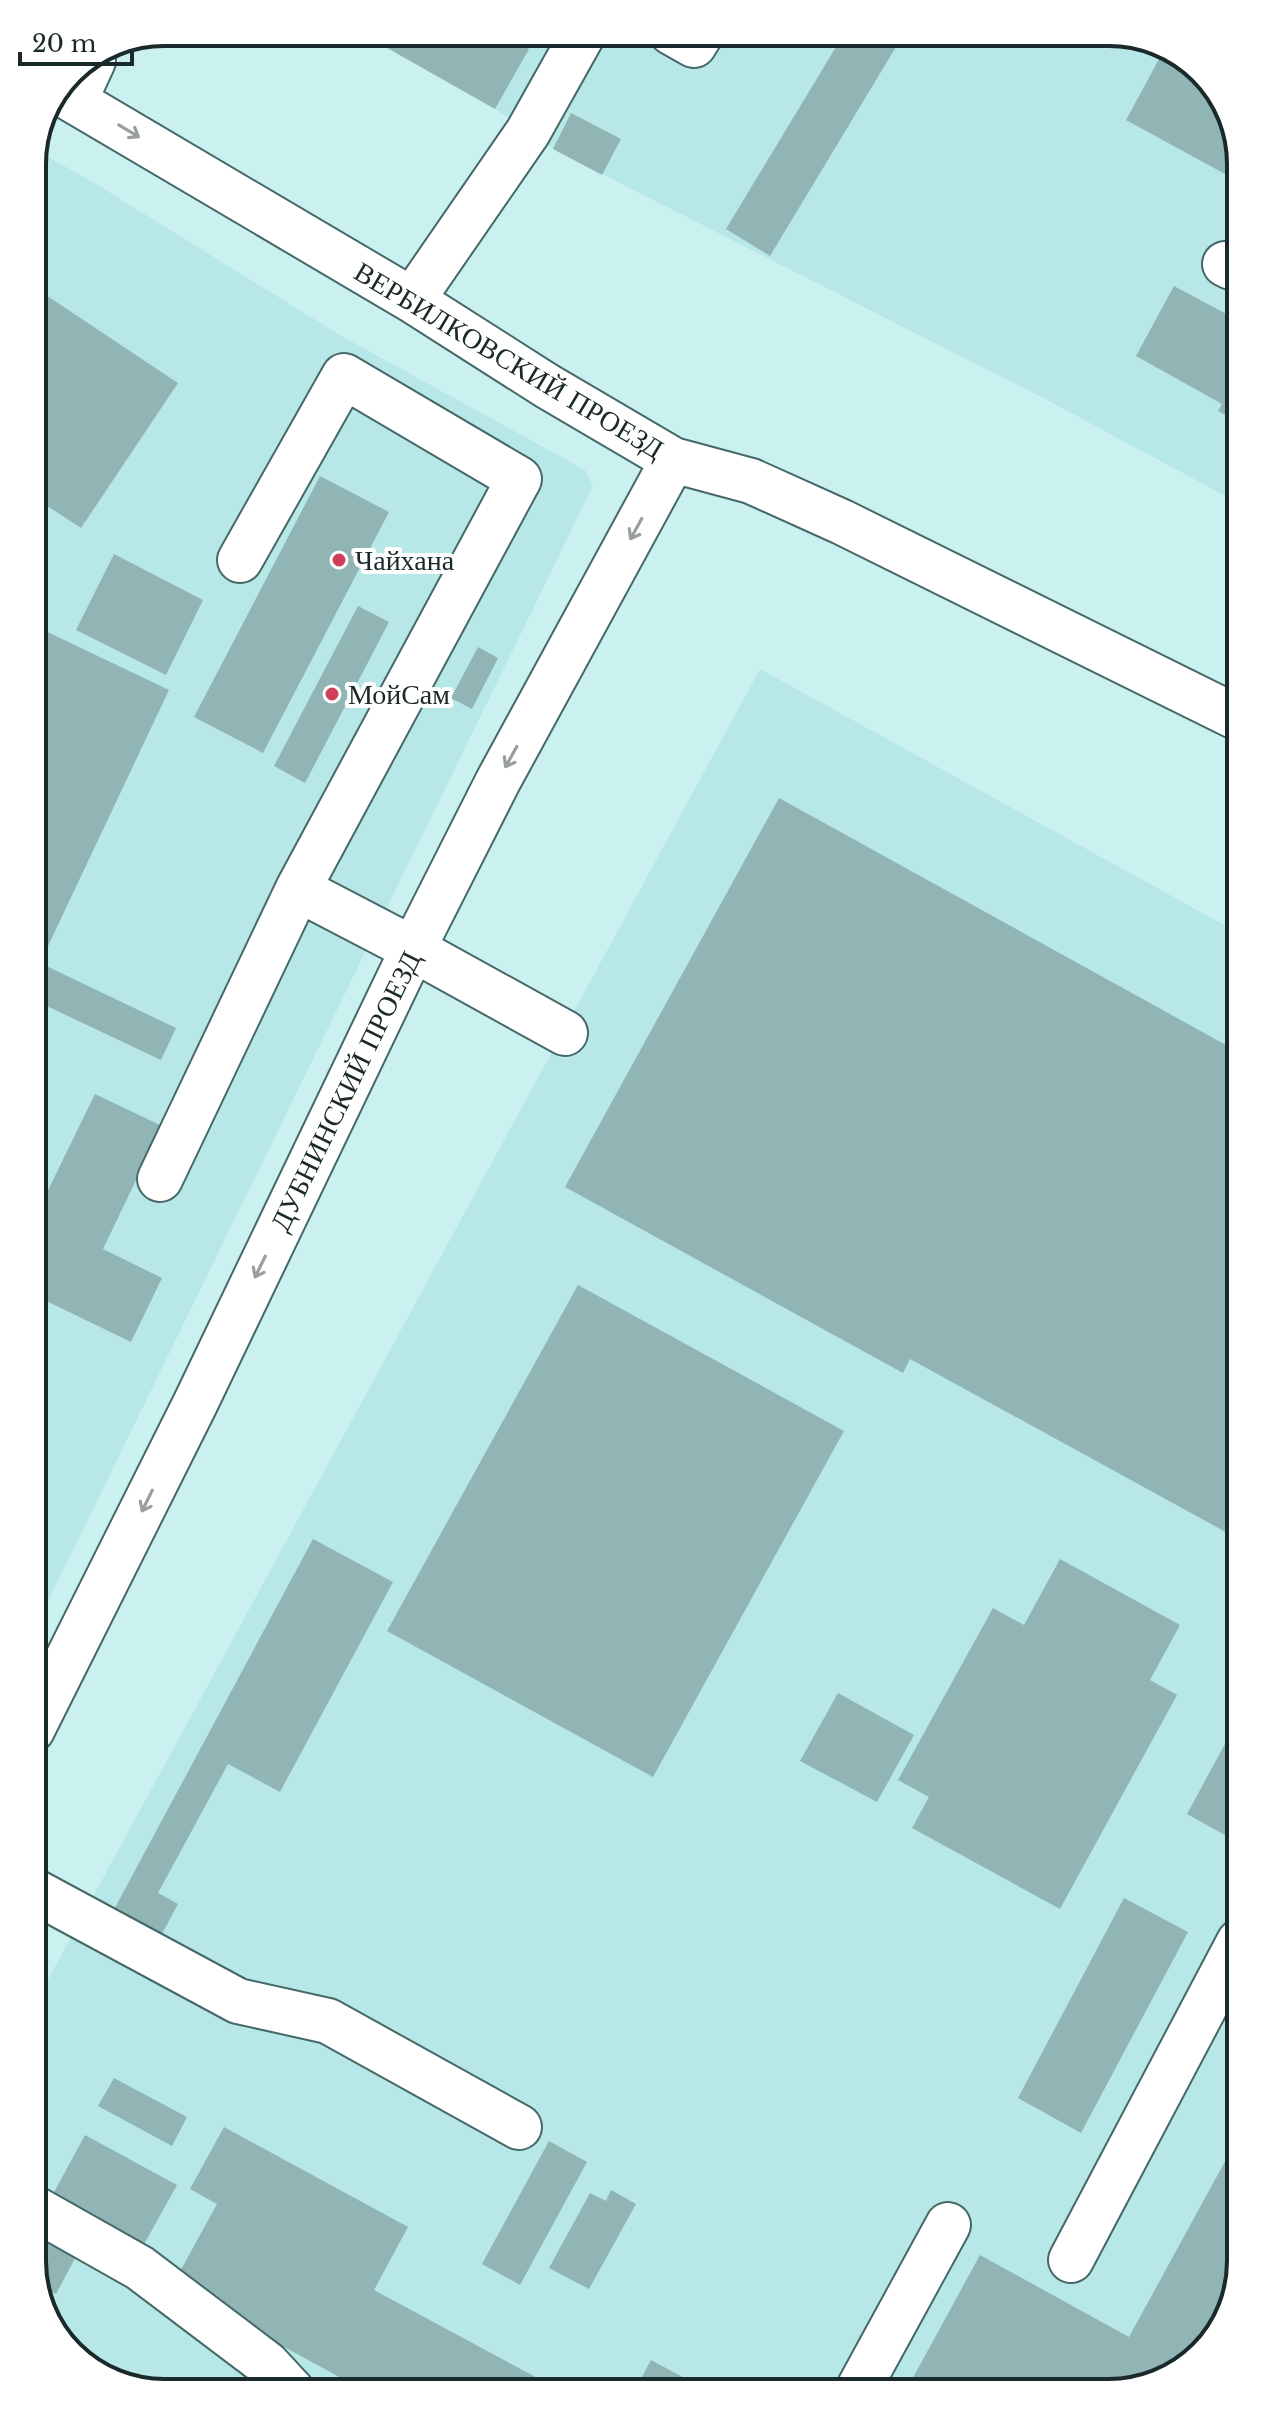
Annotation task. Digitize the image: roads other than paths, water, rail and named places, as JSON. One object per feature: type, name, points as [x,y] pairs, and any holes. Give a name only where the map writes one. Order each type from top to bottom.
[{"type":"street","points":[[412,300],[528,132],[576,46]]},
{"type":"street","name":"ВЕРБИЛКОВСКИЙ ПРОЕЗД","points":[[76,85],[547,386],[673,460],[751,481],[842,522],[1227,713]]},
{"type":"street","points":[[160,1179],[298,889],[519,479],[344,376],[240,560]]},
{"type":"street","name":"ДУБНИНСКИЙ ПРОЕЗД","points":[[46,1691],[195,1404],[413,949],[498,781],[673,460]]},
{"type":"street","points":[[298,889],[565,1033]]},
{"type":"street","points":[[46,1898],[238,2001],[328,2021],[519,2127]]},
{"type":"street","points":[[1071,2260],[1227,1965]]},
{"type":"street","points":[[46,2215],[140,2268],[267,2364],[281,2379]]},
{"type":"street","points":[[864,2379],[948,2225]]},
{"type":"place","name":"Чайхана","points":[[339,560]]},
{"type":"place","name":"МойСам","points":[[332,694]]}]
